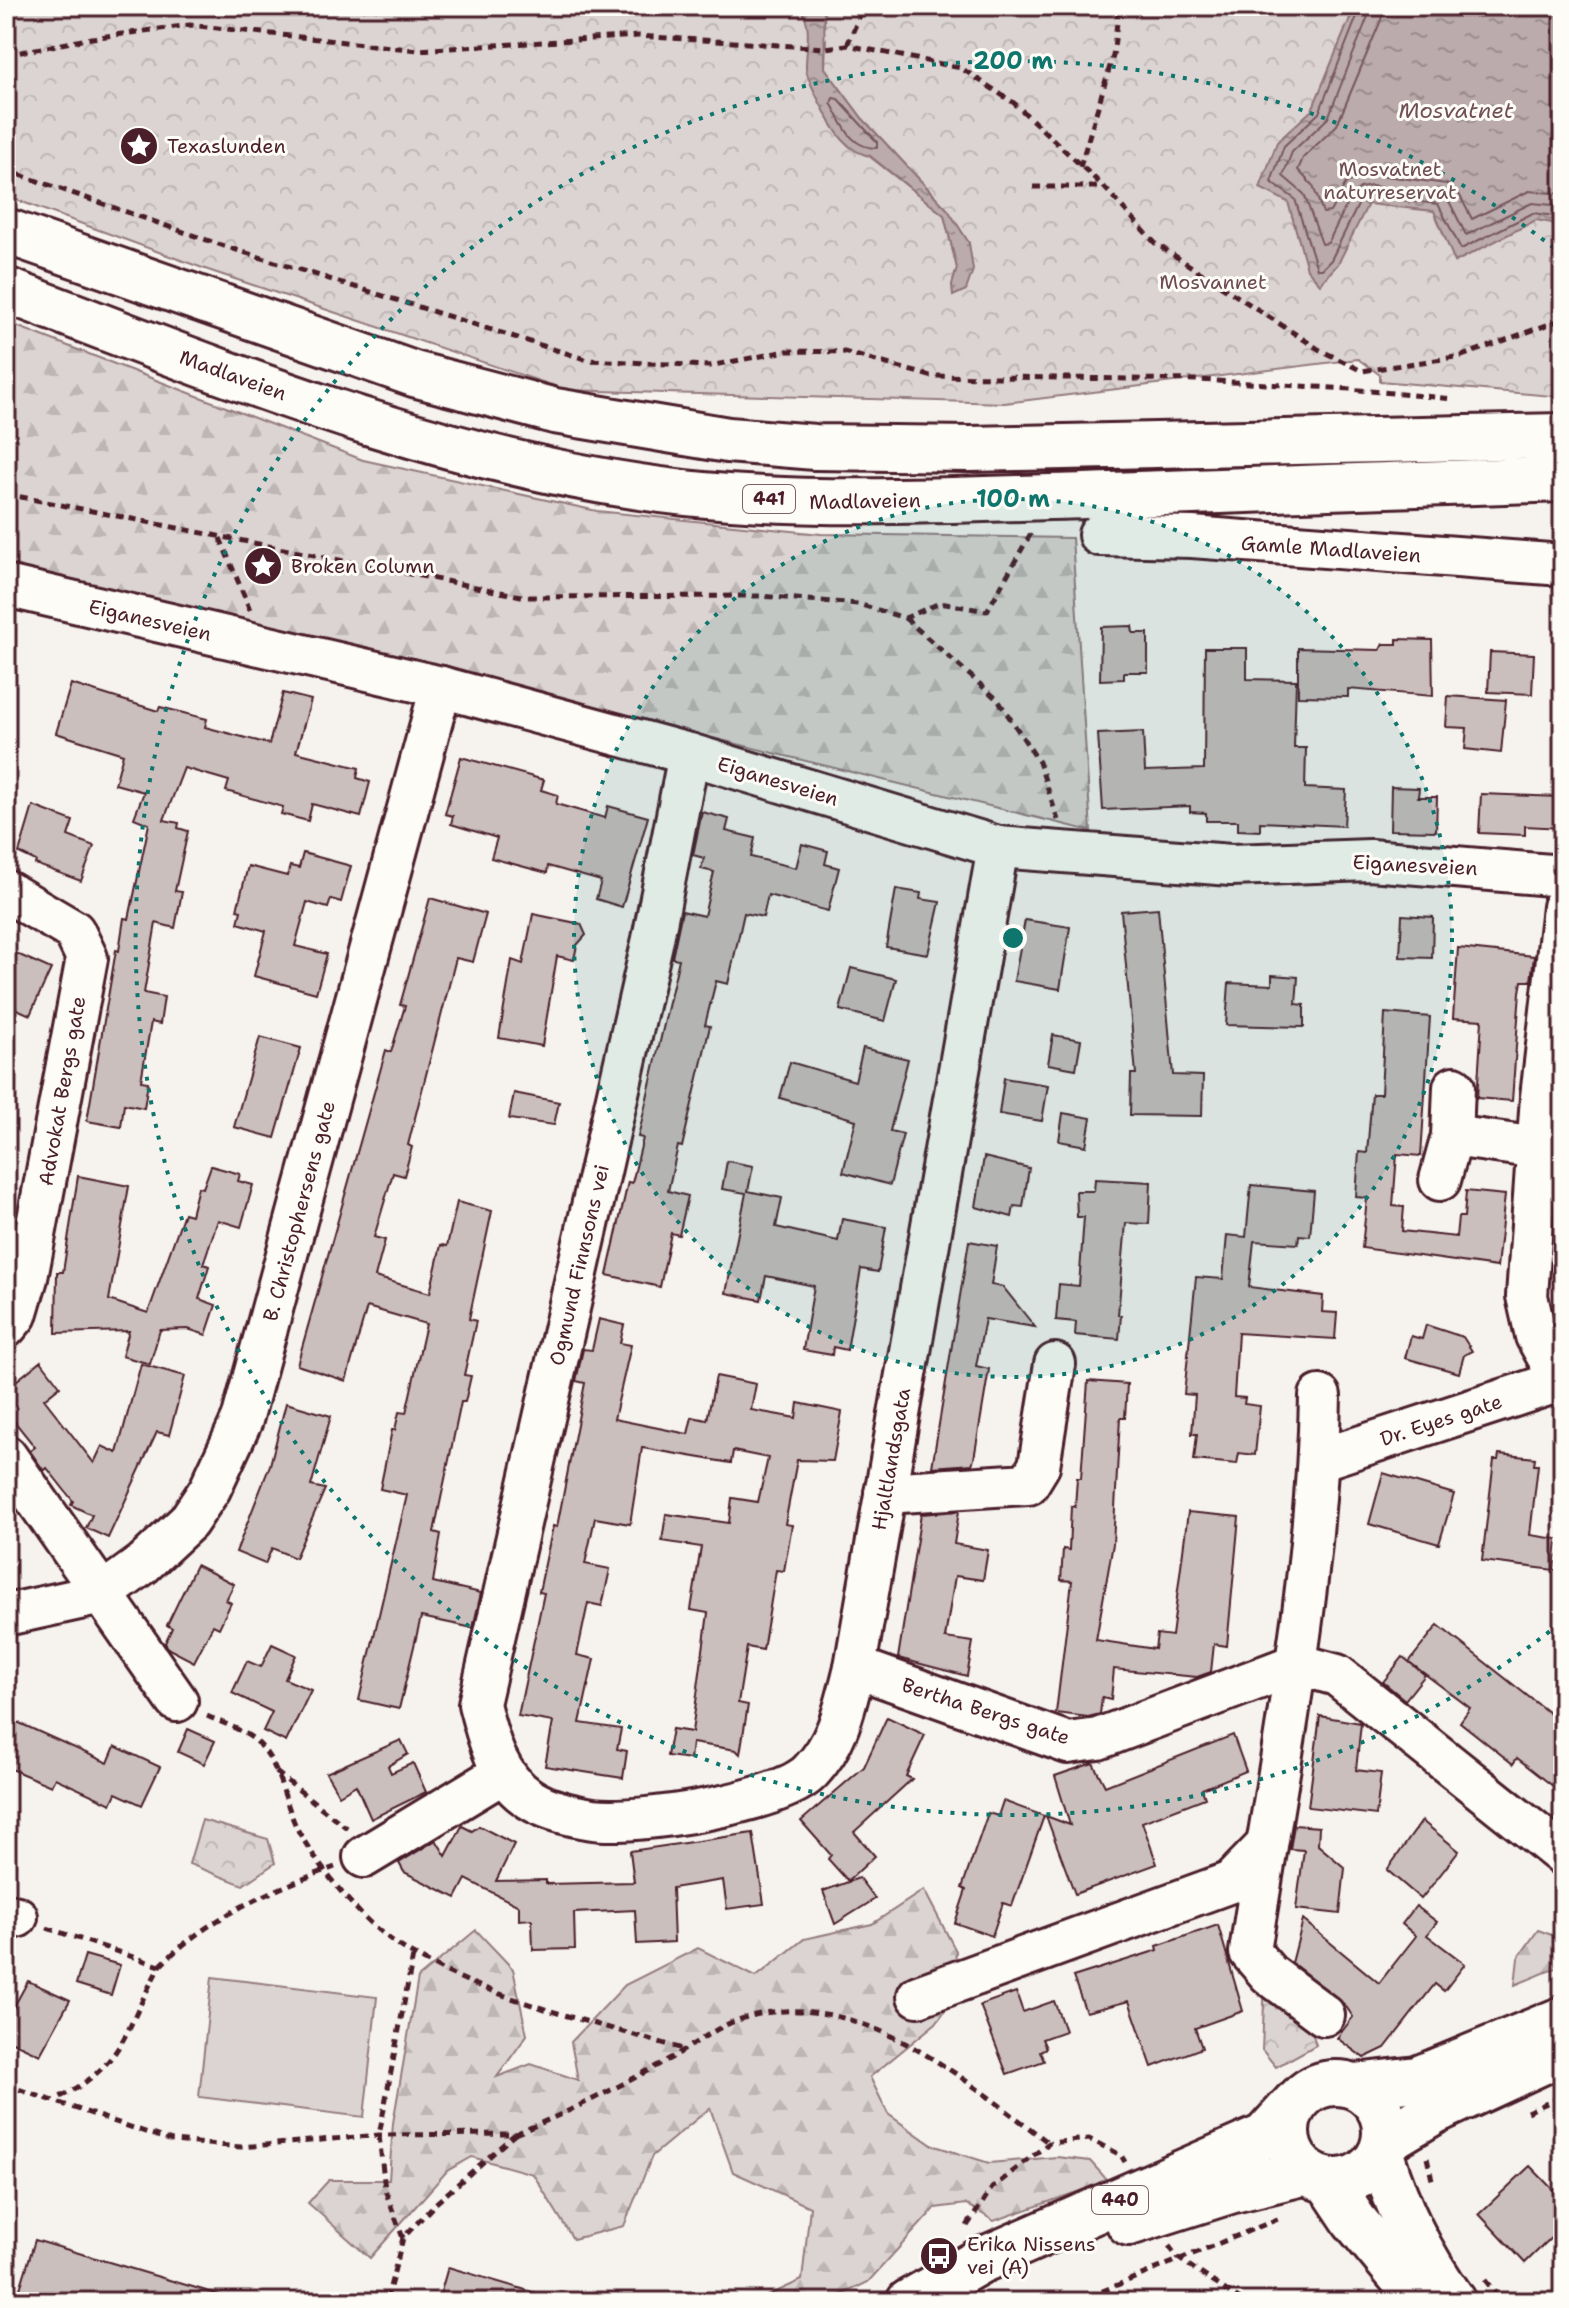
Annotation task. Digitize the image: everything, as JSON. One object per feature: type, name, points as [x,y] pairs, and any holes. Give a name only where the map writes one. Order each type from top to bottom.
[{"type":"main road","points":[[6,231],[414,374],[555,411],[728,440],[815,447],[970,449],[1563,436]]},
{"type":"main road","name":"Madlaveien","points":[[6,290],[339,414],[446,447],[550,471],[683,492],[809,503],[1563,479]]},
{"type":"main road","name":"440","points":[[923,2294],[980,2261],[1264,2137],[1295,2103],[1322,2084],[1355,2086],[1417,2079],[1563,2019]]},
{"type":"main road","name":"440","points":[[923,2294],[1220,2194],[1318,2176],[1345,2181],[1362,2174],[1383,2148],[1435,2111],[1563,2052]]},
{"type":"main road","points":[[1355,2086],[1376,2103],[1384,2118],[1383,2148],[1396,2203],[1425,2262],[1469,2290]]},
{"type":"main road","points":[[1295,2103],[1287,2125],[1287,2143],[1291,2154],[1318,2176],[1422,2302]]},
{"type":"street","name":"Gamle Madlaveien","points":[[1099,535],[1192,537],[1563,565]]},
{"type":"street","name":"Eiganesveien","points":[[6,586],[441,687],[689,754],[998,847],[1069,855],[1231,865],[1370,860],[1563,876]]},
{"type":"street","name":"B. Christophersens gate","points":[[6,1615],[102,1594],[143,1564],[188,1522],[210,1489],[242,1420],[441,687]]},
{"type":"street","name":"Ogmund Finnsons vei","points":[[516,1786],[489,1742],[479,1704],[653,939],[689,754]]},
{"type":"street","name":"Hjaltlandsgata","points":[[516,1786],[561,1812],[594,1819],[745,1803],[808,1774],[839,1733],[855,1667],[998,847]]},
{"type":"street","name":"Advokat Bergs gate","points":[[6,891],[74,931],[87,958],[27,1278],[16,1315],[6,1327]]},
{"type":"street","points":[[1562,1380],[1536,1336],[1527,1296],[1538,1148],[1563,907]]},
{"type":"street","points":[[1440,1180],[1452,1136],[1454,1087]]},
{"type":"street","points":[[1452,1136],[1538,1148]]},
{"type":"street","points":[[885,1493],[1028,1484],[1039,1466],[1055,1364]]},
{"type":"street","name":"Dr. Eyes gate","points":[[1319,1460],[1562,1380]]},
{"type":"street","points":[[1320,1396],[1319,1460],[1297,1664],[1250,1952],[1269,1974],[1324,2015]]},
{"type":"street","points":[[6,1456],[177,1701]]},
{"type":"street","points":[[1297,1664],[1337,1675],[1563,1855]]},
{"type":"street","name":"Bertha Bergs gate","points":[[855,1667],[1068,1743],[1098,1739],[1297,1664]]},
{"type":"street","points":[[370,1853],[516,1786]]},
{"type":"street","points":[[918,1996],[1231,1882],[1266,1846]]},
{"type":"path","points":[[847,45],[864,6]]},
{"type":"path","points":[[1080,167],[1113,56],[1119,6]]},
{"type":"path","points":[[6,55],[92,38],[190,25],[418,50],[638,36],[826,48],[847,45],[961,68],[1014,103],[1104,187],[1155,243],[1320,350],[1362,371],[1462,356],[1563,319]]},
{"type":"path","points":[[6,170],[224,246],[588,360],[709,366],[787,351],[844,352],[930,376],[1199,380],[1456,399]]},
{"type":"path","points":[[1033,187],[1104,187]]},
{"type":"path","points":[[6,494],[526,597],[760,596],[858,604],[905,618],[998,700],[1039,762],[1069,855]]},
{"type":"path","points":[[905,618],[940,603],[987,611],[1033,529]]},
{"type":"path","points":[[220,537],[265,646]]},
{"type":"path","points":[[177,1701],[257,1742],[274,1771],[299,1832],[325,1871],[364,1917],[413,1956],[508,1995],[686,2050]]},
{"type":"path","points":[[274,1771],[370,1853]]},
{"type":"path","points":[[55,2100],[96,2077],[110,2061],[160,1966],[182,1944],[208,1925],[276,1890],[325,1871]]},
{"type":"path","points":[[11,1916],[160,1966]]},
{"type":"path","points":[[403,2238],[385,2190],[379,2135],[413,1956]]},
{"type":"path","points":[[386,2302],[403,2238],[435,2204],[515,2134],[583,2107],[737,2020],[784,2011],[844,2019],[905,2043],[967,2082],[1049,2143]]},
{"type":"path","points":[[6,2085],[172,2141],[241,2147],[379,2135],[515,2134]]},
{"type":"path","points":[[967,2227],[992,2188],[1049,2143],[1089,2139],[1121,2155],[1130,2169]]},
{"type":"path","points":[[1427,2158],[1434,2189]]},
{"type":"path","points":[[1076,2302],[1285,2216]]},
{"type":"path","points":[[1178,2258],[1243,2302]]},
{"type":"path","points":[[1469,2290],[1502,2302]]},
{"type":"green space","points":[[6,6],[1563,6],[1563,397],[1380,381],[1380,375],[1358,359],[1005,403],[566,390],[208,270],[6,196]],"holes":[[[826,40],[825,68],[862,118],[948,210],[969,243],[952,285],[957,268],[944,215],[869,156],[857,151],[837,132],[806,68],[808,57]]]},
{"type":"green space","points":[[6,322],[363,460],[597,511],[821,534],[1072,538],[1091,831],[135,596],[6,569]]},
{"type":"green space","points":[[202,1820],[268,1839],[275,1863],[243,1885],[189,1864]]},
{"type":"green space","points":[[924,1890],[956,1951],[952,2001],[936,2023],[870,2077],[888,2114],[932,2145],[989,2163],[1057,2157],[1090,2161],[1108,2181],[994,2221],[966,2204],[935,2208],[868,2282],[827,2302],[754,2302],[802,2280],[810,2207],[733,2172],[710,2108],[652,2156],[624,2226],[573,2239],[533,2174],[472,2157],[447,2171],[370,2258],[308,2203],[329,2180],[389,2180],[393,2123],[418,1978],[476,1930],[513,1969],[527,2035],[497,2077],[531,2064],[578,2080],[571,2042],[625,1985],[698,1948],[756,1977],[804,1939],[872,1924]]},
{"type":"green space","points":[[1538,1930],[1563,1939],[1563,1965],[1515,1985],[1518,1958]]},
{"type":"green space","points":[[212,1977],[377,1997],[364,2117],[199,2097]]},
{"type":"green space","points":[[1265,1980],[1307,2014],[1316,2045],[1276,2067],[1262,2050]]},
{"type":"water","points":[[800,6],[824,6],[825,68],[862,118],[948,210],[969,243],[973,270],[966,290],[953,296],[952,285],[957,268],[944,215],[870,156],[849,146],[827,116],[807,74],[808,29]]},
{"type":"water","name":"Mosvatnet","points":[[1355,6],[1563,6],[1563,225],[1536,220],[1455,262],[1434,211],[1368,204],[1338,264],[1320,284],[1307,269],[1288,202],[1260,188],[1277,142],[1312,110]]},
{"type":"building","points":[[1132,626],[1133,633],[1148,633],[1148,672],[1124,672],[1124,679],[1100,680],[1101,627]]},
{"type":"building","points":[[1397,639],[1432,640],[1433,696],[1348,689],[1348,697],[1298,696],[1298,648],[1380,650],[1383,644],[1397,644]]},
{"type":"building","points":[[1205,648],[1247,648],[1247,679],[1296,680],[1294,748],[1306,748],[1305,788],[1346,790],[1344,826],[1260,822],[1260,831],[1238,830],[1238,821],[1206,821],[1206,813],[1190,812],[1190,806],[1103,810],[1098,734],[1143,732],[1145,771],[1204,769]]},
{"type":"building","points":[[1490,652],[1534,654],[1532,694],[1488,692]]},
{"type":"building","points":[[71,684],[158,711],[160,707],[207,719],[205,727],[269,744],[283,693],[311,700],[296,752],[359,768],[357,778],[370,782],[361,817],[312,804],[308,821],[281,814],[283,807],[226,791],[229,781],[184,768],[164,820],[179,823],[178,828],[188,831],[175,891],[182,892],[175,928],[156,923],[144,993],[164,997],[160,1024],[151,1022],[141,1081],[148,1082],[144,1108],[124,1104],[121,1127],[87,1121],[116,950],[119,951],[124,918],[129,919],[149,824],[134,818],[144,792],[115,784],[123,754],[56,733]]},
{"type":"building","points":[[1448,696],[1506,700],[1501,753],[1465,749],[1467,728],[1446,727]]},
{"type":"building","points":[[461,757],[544,780],[541,790],[558,795],[556,804],[605,818],[608,806],[648,817],[622,907],[596,899],[601,881],[548,866],[547,873],[491,858],[497,838],[451,824],[453,816],[445,814]]},
{"type":"building","points":[[1391,787],[1419,788],[1418,797],[1437,797],[1436,831],[1390,830]]},
{"type":"building","points":[[1481,794],[1561,797],[1562,828],[1525,826],[1525,835],[1479,833]]},
{"type":"building","points":[[33,806],[73,821],[68,836],[94,846],[81,881],[35,864],[36,861],[19,853]]},
{"type":"building","points":[[702,812],[729,819],[726,831],[755,838],[751,857],[796,868],[802,844],[828,851],[825,864],[839,868],[828,911],[768,895],[763,917],[744,913],[728,984],[716,981],[705,1025],[710,1026],[682,1147],[678,1146],[668,1191],[688,1196],[679,1235],[671,1233],[660,1287],[607,1275],[628,1182],[632,1183],[643,1138],[638,1137],[679,959],[672,958],[682,911],[704,916],[714,872],[701,869],[704,858],[693,855]]},
{"type":"building","points":[[303,853],[351,866],[341,902],[331,899],[328,908],[307,902],[295,946],[327,954],[316,993],[254,976],[266,931],[238,923],[241,911],[237,910],[248,866],[287,876],[290,866],[299,868]]},
{"type":"building","points":[[896,889],[921,893],[920,899],[940,902],[928,954],[886,947]]},
{"type":"building","points":[[430,898],[486,914],[473,962],[456,958],[408,1145],[412,1147],[404,1176],[393,1173],[374,1237],[385,1240],[375,1277],[430,1293],[441,1245],[447,1246],[457,1202],[492,1211],[469,1319],[476,1321],[464,1375],[471,1376],[465,1402],[461,1402],[434,1532],[441,1534],[433,1582],[481,1593],[473,1628],[421,1617],[399,1709],[359,1700],[407,1495],[380,1489],[392,1430],[395,1430],[399,1412],[406,1413],[426,1324],[367,1307],[346,1381],[297,1365],[386,1050],[391,1052],[405,1006],[400,1005]]},
{"type":"building","points":[[1158,908],[1173,1075],[1203,1076],[1202,1116],[1130,1115],[1131,1074],[1136,1074],[1121,911]]},
{"type":"building","points":[[533,914],[581,924],[586,935],[577,945],[574,960],[557,956],[542,1046],[499,1038],[512,960],[523,964]]},
{"type":"building","points":[[1402,915],[1433,917],[1432,958],[1400,957]]},
{"type":"building","points":[[1025,920],[1070,927],[1060,989],[1014,981]]},
{"type":"building","points":[[1458,948],[1534,956],[1531,981],[1522,981],[1520,992],[1512,1101],[1477,1098],[1482,1020],[1453,1018]]},
{"type":"building","points":[[6,949],[51,969],[30,1015],[6,1004]]},
{"type":"building","points":[[851,968],[896,979],[885,1021],[840,1010]]},
{"type":"building","points":[[1272,975],[1298,977],[1296,1004],[1304,1005],[1304,1027],[1226,1025],[1229,983],[1272,985]]},
{"type":"building","points":[[1385,1013],[1430,1017],[1421,1156],[1397,1154],[1393,1206],[1404,1207],[1402,1231],[1456,1237],[1458,1217],[1464,1217],[1466,1191],[1505,1195],[1497,1267],[1362,1248],[1367,1198],[1356,1197],[1359,1152],[1367,1153],[1372,1094],[1381,1094]]},
{"type":"building","points":[[1053,1035],[1081,1040],[1076,1069],[1048,1064]]},
{"type":"building","points":[[260,1037],[301,1048],[275,1138],[234,1127]]},
{"type":"building","points":[[863,1048],[908,1059],[890,1131],[903,1134],[890,1185],[843,1172],[856,1120],[780,1098],[790,1062],[855,1081]]},
{"type":"building","points":[[1004,1078],[1048,1085],[1042,1121],[999,1114]]},
{"type":"building","points":[[514,1093],[559,1102],[554,1125],[509,1119]]},
{"type":"building","points":[[1063,1113],[1091,1118],[1086,1146],[1059,1141]]},
{"type":"building","points":[[984,1157],[1029,1168],[1023,1207],[1014,1206],[1012,1217],[976,1207]]},
{"type":"building","points":[[727,1161],[753,1166],[748,1191],[782,1198],[776,1227],[838,1241],[842,1219],[886,1227],[878,1272],[861,1269],[847,1350],[833,1347],[832,1355],[803,1350],[814,1286],[766,1276],[761,1300],[726,1293],[746,1193],[722,1189]]},
{"type":"building","points":[[211,1166],[240,1174],[238,1181],[253,1185],[241,1227],[218,1220],[203,1264],[209,1266],[199,1299],[216,1305],[206,1335],[188,1329],[160,1330],[150,1364],[122,1356],[129,1331],[56,1333],[57,1272],[63,1272],[78,1176],[129,1186],[109,1300],[148,1313],[184,1213],[191,1215],[198,1187],[203,1188]]},
{"type":"building","points":[[1095,1179],[1151,1182],[1149,1224],[1126,1223],[1118,1315],[1121,1315],[1119,1339],[1075,1335],[1076,1322],[1056,1320],[1059,1284],[1079,1286],[1084,1217],[1077,1217],[1076,1191],[1094,1191]]},
{"type":"building","points":[[1251,1185],[1314,1191],[1310,1236],[1299,1235],[1298,1244],[1254,1241],[1249,1287],[1323,1296],[1322,1312],[1337,1313],[1335,1339],[1238,1333],[1234,1397],[1245,1398],[1244,1404],[1260,1406],[1255,1455],[1239,1453],[1237,1464],[1194,1460],[1197,1434],[1192,1434],[1195,1395],[1184,1394],[1196,1277],[1223,1279],[1227,1235],[1246,1237]]},
{"type":"building","points":[[969,1241],[997,1246],[991,1285],[1003,1287],[1035,1327],[985,1319],[976,1366],[989,1369],[974,1459],[972,1464],[932,1467]]},
{"type":"building","points":[[599,1319],[624,1325],[620,1343],[631,1345],[614,1419],[688,1434],[692,1417],[707,1420],[716,1376],[756,1384],[751,1410],[796,1418],[798,1403],[842,1412],[833,1461],[797,1460],[785,1524],[792,1525],[784,1571],[776,1570],[763,1650],[747,1647],[738,1703],[748,1705],[740,1754],[736,1750],[692,1743],[690,1759],[667,1756],[672,1729],[692,1732],[708,1613],[691,1610],[701,1547],[662,1541],[666,1514],[729,1523],[732,1498],[758,1502],[768,1458],[733,1451],[731,1463],[642,1448],[630,1524],[595,1518],[585,1564],[610,1569],[602,1606],[588,1603],[577,1655],[594,1659],[580,1723],[621,1729],[617,1749],[627,1751],[623,1778],[545,1766],[553,1722],[518,1716],[544,1593],[539,1592],[553,1526],[557,1527],[585,1383],[576,1381],[583,1349],[592,1350]]},
{"type":"building","points":[[1426,1325],[1463,1337],[1472,1351],[1464,1355],[1459,1373],[1405,1358],[1411,1336],[1422,1339]]},
{"type":"building","points":[[41,1361],[60,1386],[44,1399],[94,1463],[102,1446],[117,1453],[141,1364],[185,1376],[169,1435],[157,1432],[108,1538],[86,1528],[92,1515],[71,1505],[73,1501],[47,1468],[44,1471],[30,1451],[35,1447],[6,1411],[6,1389]]},
{"type":"building","points":[[1088,1381],[1127,1384],[1125,1418],[1120,1418],[1113,1544],[1096,1640],[1155,1649],[1157,1634],[1172,1636],[1188,1512],[1239,1517],[1227,1646],[1214,1644],[1211,1672],[1197,1677],[1114,1669],[1111,1699],[1102,1697],[1100,1714],[1088,1717],[1056,1713],[1072,1581],[1061,1580],[1063,1549],[1069,1550],[1071,1506],[1075,1507],[1077,1478],[1081,1478]]},
{"type":"building","points":[[286,1403],[331,1416],[311,1486],[325,1489],[295,1558],[272,1548],[265,1564],[236,1552],[270,1465]]},
{"type":"building","points":[[1499,1454],[1535,1458],[1534,1465],[1538,1465],[1530,1535],[1557,1539],[1554,1570],[1482,1561],[1494,1460],[1498,1460]]},
{"type":"building","points":[[1383,1473],[1454,1494],[1439,1544],[1369,1524]]},
{"type":"building","points":[[959,1511],[954,1544],[988,1550],[983,1580],[955,1576],[945,1638],[973,1642],[967,1676],[898,1658],[921,1514]]},
{"type":"building","points":[[196,1565],[234,1584],[226,1600],[231,1603],[219,1628],[213,1625],[194,1662],[169,1649],[165,1643],[172,1628],[167,1625]]},
{"type":"building","points":[[1438,1625],[1563,1724],[1563,1794],[1517,1758],[1513,1764],[1460,1722],[1470,1708],[1409,1662]]},
{"type":"building","points":[[272,1644],[296,1655],[285,1679],[311,1690],[286,1742],[263,1731],[272,1712],[232,1693],[247,1661],[261,1667]]},
{"type":"building","points":[[1403,1657],[1425,1675],[1405,1700],[1383,1682]]},
{"type":"building","points":[[1320,1716],[1361,1723],[1356,1770],[1381,1773],[1376,1815],[1308,1807]]},
{"type":"building","points":[[6,1717],[108,1763],[115,1746],[160,1767],[142,1805],[116,1793],[111,1804],[55,1778],[51,1786],[6,1767]]},
{"type":"building","points":[[887,1717],[925,1735],[906,1776],[912,1779],[854,1832],[875,1856],[848,1881],[828,1859],[831,1855],[801,1821],[864,1767]]},
{"type":"building","points":[[188,1729],[215,1741],[204,1764],[178,1752]]},
{"type":"building","points":[[1233,1735],[1246,1771],[1202,1789],[1205,1798],[1142,1822],[1157,1864],[1075,1894],[1046,1816],[1070,1825],[1055,1776],[1093,1763],[1105,1786]]},
{"type":"building","points":[[401,1740],[408,1754],[388,1766],[391,1773],[413,1763],[426,1792],[371,1819],[356,1785],[339,1795],[326,1773]]},
{"type":"building","points":[[1003,1801],[1044,1816],[1012,1906],[1003,1903],[992,1936],[955,1923],[966,1890],[962,1888],[988,1813],[998,1816]]},
{"type":"building","points":[[1422,1821],[1459,1851],[1421,1899],[1387,1870]]},
{"type":"building","points":[[1294,1825],[1319,1827],[1318,1845],[1345,1868],[1340,1914],[1296,1909],[1304,1850],[1290,1849]]},
{"type":"building","points":[[462,1826],[472,1831],[479,1826],[514,1844],[496,1881],[546,1880],[546,1884],[634,1882],[630,1851],[753,1833],[764,1904],[727,1909],[723,1880],[672,1888],[674,1942],[637,1944],[635,1910],[574,1913],[575,1949],[533,1950],[532,1919],[519,1920],[519,1906],[466,1879],[456,1898],[404,1872],[399,1863],[436,1840],[446,1856]]},
{"type":"building","points":[[859,1878],[875,1899],[835,1924],[823,1891]]},
{"type":"building","points":[[1416,1906],[1437,1922],[1427,1935],[1465,1964],[1444,1991],[1435,1984],[1385,2048],[1364,2058],[1337,2038],[1353,2017],[1345,2005],[1292,1963],[1303,1920],[1379,1983],[1416,1936],[1402,1924]]},
{"type":"building","points":[[1218,1925],[1243,2011],[1195,2028],[1202,2048],[1152,2067],[1129,2001],[1086,2012],[1073,1977],[1158,1950],[1157,1946]]},
{"type":"building","points":[[85,1955],[120,1965],[111,1995],[76,1984]]},
{"type":"building","points":[[28,1981],[70,2000],[40,2055],[6,2039],[6,2021]]},
{"type":"building","points":[[1016,1992],[1023,2012],[1054,2001],[1065,2031],[1042,2039],[1046,2048],[1040,2051],[1044,2061],[1007,2074],[980,2005]]},
{"type":"building","points":[[1530,2166],[1563,2200],[1563,2221],[1553,2230],[1556,2233],[1525,2263],[1479,2214]]},
{"type":"building","points":[[35,2240],[223,2296],[222,2302],[16,2302]]},
{"type":"building","points":[[448,2267],[546,2296],[545,2302],[438,2302]]},
{"type":"place","name":"Texaslunden","points":[[139,146]]},
{"type":"place","name":"Broken Column","points":[[263,566]]},
{"type":"place","name":"Erika Nissens vei (A)","points":[[939,2256]]},
{"type":"park label","name":"Mosvatnet naturreservat","points":[[1390,180]]},
{"type":"park label","name":"Mosvannet","points":[[1213,282]]}]
